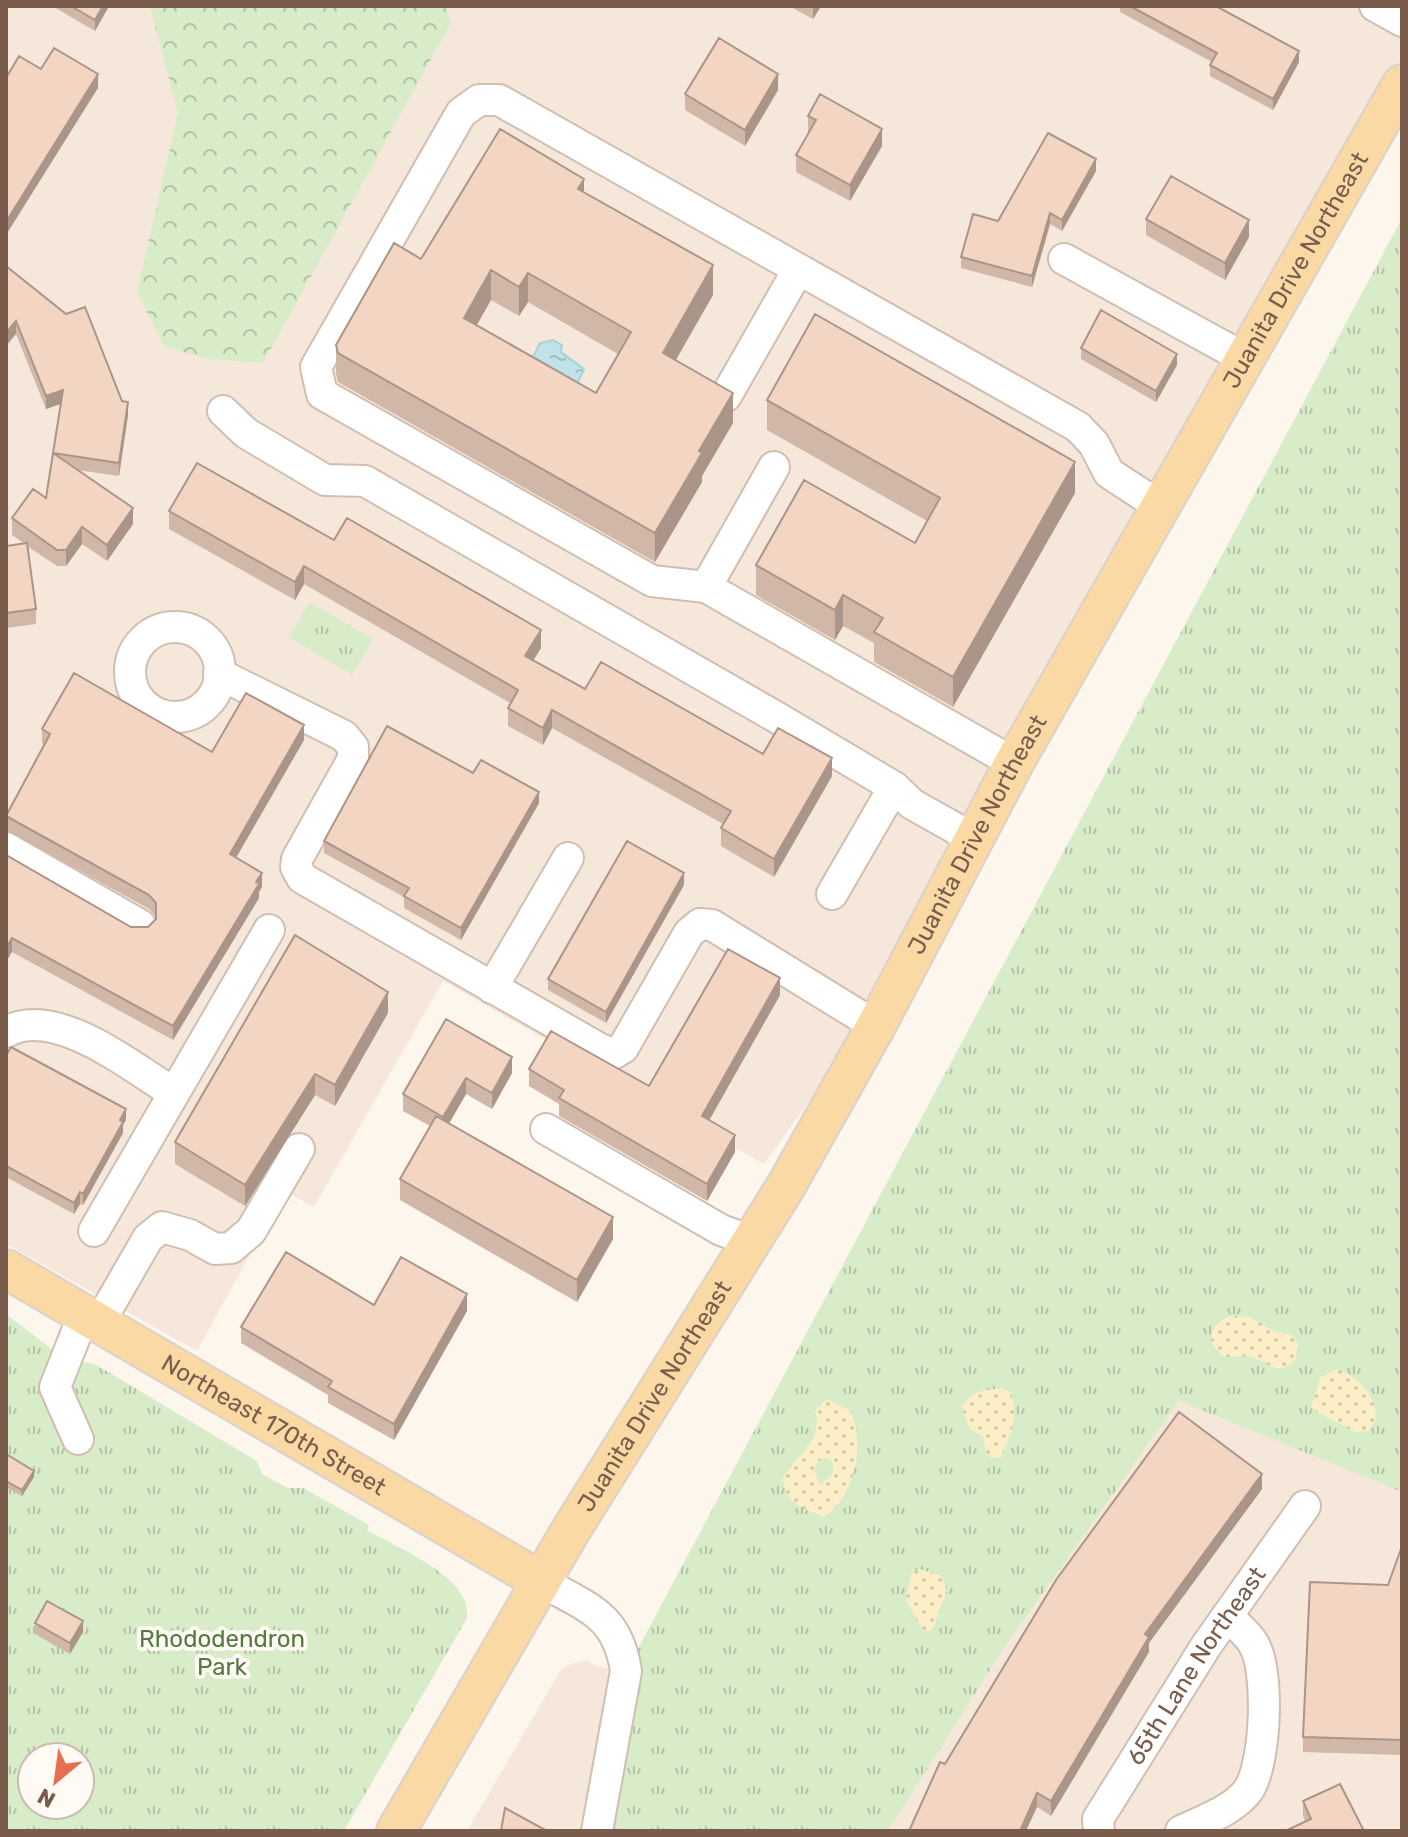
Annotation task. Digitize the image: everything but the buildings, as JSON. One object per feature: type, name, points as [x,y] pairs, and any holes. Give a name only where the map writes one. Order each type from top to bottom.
[{"type":"main road","name":"Juanita Drive Northeast","points":[[396,1831],[541,1581],[751,1241],[876,1026],[1014,763],[1402,84]]},
{"type":"main road","name":"Northeast 170th Street","points":[[6,1269],[541,1581]]},
{"type":"street","points":[[1375,6],[1402,21]]},
{"type":"street","points":[[1014,763],[706,587],[652,581],[322,394],[316,367],[461,113],[479,100],[499,100],[1078,427],[1094,444],[1109,473],[1161,507]]},
{"type":"street","points":[[1064,259],[1246,359]]},
{"type":"street","points":[[726,396],[798,270]]},
{"type":"street","points":[[223,411],[246,433],[325,480],[365,481],[894,787],[912,804],[976,840]]},
{"type":"street","points":[[706,587],[774,467]]},
{"type":"street","points":[[219,674],[344,736],[353,747],[353,759],[297,859],[296,867],[302,878],[613,1054],[623,1048],[689,933],[700,924],[712,925],[876,1026]]},
{"type":"street","points":[[832,894],[894,787]]},
{"type":"street","points":[[6,848],[140,925]]},
{"type":"street","points":[[492,988],[568,858]]},
{"type":"street","points":[[94,1231],[269,930]]},
{"type":"street","points":[[6,1032],[32,1023],[65,1029],[174,1093]]},
{"type":"street","points":[[546,1129],[721,1230],[751,1241]]},
{"type":"street","points":[[78,1439],[55,1387],[92,1318],[148,1238],[162,1227],[190,1235],[215,1249],[231,1248],[251,1231],[299,1149]]},
{"type":"street","name":"65th Lane Northeast","points":[[1099,1831],[1098,1819],[1227,1616],[1305,1506]]},
{"type":"street","points":[[541,1581],[608,1621],[622,1644],[626,1671],[597,1831]]},
{"type":"street","points":[[1181,1831],[1219,1813],[1249,1790],[1259,1760],[1264,1675],[1254,1643],[1227,1616]]},
{"type":"shaded area","points":[[6,6],[1402,6],[1402,64],[869,1018],[764,1164],[443,981],[314,1207],[285,1191],[197,1351],[6,1244]]},
{"type":"shaded area","points":[[1179,1401],[1402,1492],[1402,1831],[888,1831],[1002,1651]]},
{"type":"shaded area","points":[[586,1660],[596,1666],[626,1671],[597,1831],[467,1831],[559,1673],[565,1666]]},
{"type":"green space","points":[[150,6],[446,6],[451,23],[263,363],[207,359],[164,346],[137,292],[178,113]]},
{"type":"green space","points":[[1402,218],[1402,1492],[1179,1401],[1002,1651],[888,1831],[597,1831],[626,1671]]},
{"type":"green space","points":[[310,602],[373,639],[352,675],[289,637]]},
{"type":"green space","name":"Rhododendron Park","points":[[6,1314],[66,1360],[95,1364],[257,1461],[262,1474],[288,1488],[303,1488],[369,1525],[367,1530],[430,1565],[458,1589],[466,1603],[467,1618],[344,1831],[6,1831]]},
{"type":"sand","points":[[1230,1316],[1249,1317],[1274,1331],[1292,1335],[1298,1345],[1295,1360],[1280,1368],[1251,1357],[1223,1356],[1212,1344],[1212,1334],[1218,1324]]},
{"type":"sand","points":[[1336,1369],[1362,1386],[1374,1403],[1374,1422],[1368,1431],[1355,1432],[1311,1408],[1320,1378]]},
{"type":"sand","points":[[1001,1388],[1010,1392],[1014,1416],[1001,1457],[994,1459],[986,1454],[983,1436],[970,1429],[962,1408],[973,1395]]},
{"type":"sand","points":[[826,1399],[851,1411],[857,1439],[850,1483],[844,1496],[825,1517],[792,1500],[783,1479],[816,1431],[815,1411]],"holes":[[[828,1458],[833,1462],[833,1474],[820,1485],[813,1469],[821,1459]]]},
{"type":"sand","points":[[919,1569],[940,1575],[947,1590],[933,1628],[928,1631],[922,1629],[906,1599],[911,1574]]},
{"type":"water","points":[[553,340],[562,345],[561,352],[584,369],[577,384],[532,359],[540,343]]}]
